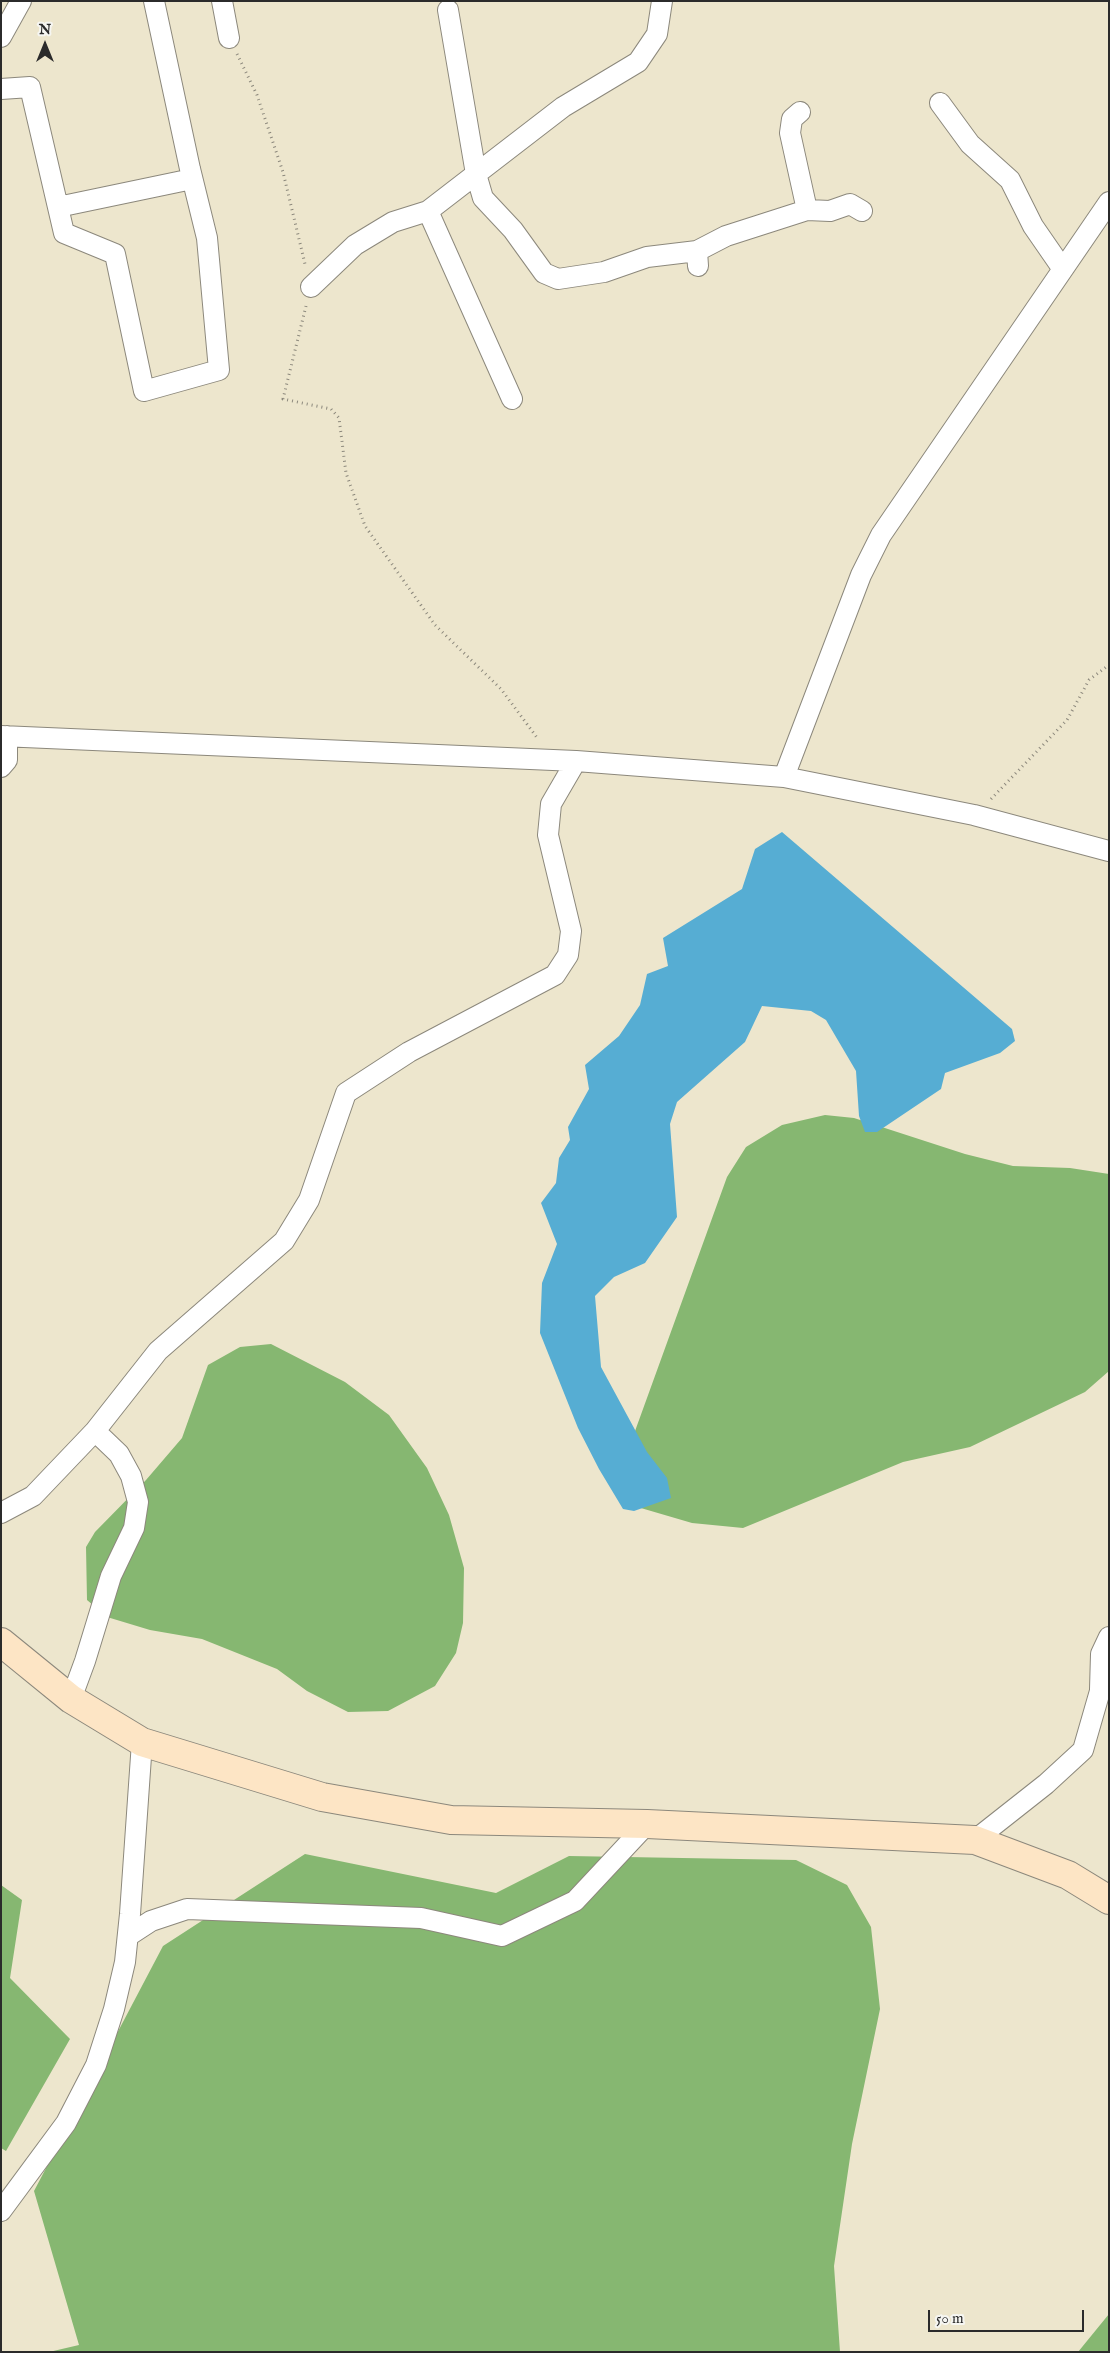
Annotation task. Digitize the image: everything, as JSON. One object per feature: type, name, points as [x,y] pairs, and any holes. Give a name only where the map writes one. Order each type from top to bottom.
[{"type":"street","points":[[1,37],[21,1]]},
{"type":"street","points":[[1,89],[30,87],[64,233],[115,254],[144,391],[219,370],[207,238],[192,179],[154,1]]},
{"type":"street","points":[[222,1],[229,38]]},
{"type":"street","points":[[311,287],[355,245],[393,222],[428,212],[563,107],[638,62],[657,34],[662,1]]},
{"type":"street","points":[[448,10],[476,174],[483,198],[513,230],[544,273],[558,279],[604,272],[647,258],[697,259],[726,236],[808,210],[830,212],[850,204],[862,212]]},
{"type":"street","points":[[940,103],[970,144],[1010,180],[1033,226],[1062,268]]},
{"type":"street","points":[[800,112],[792,119],[790,133],[808,210]]},
{"type":"street","points":[[58,207],[192,179]]},
{"type":"street","points":[[784,777],[861,575],[881,535],[1109,202]]},
{"type":"street","points":[[428,212],[512,399]]},
{"type":"street","points":[[1,767],[7,760],[4,736],[576,761],[784,777],[974,816],[1109,851]]},
{"type":"street","points":[[1,1514],[33,1496],[95,1431],[158,1351],[284,1241],[309,1200],[346,1093],[409,1052],[555,975],[568,955],[571,931],[548,835],[551,804],[576,761]]},
{"type":"street","points":[[71,1699],[86,1661],[111,1576],[134,1528],[138,1502],[131,1476],[119,1454],[95,1431]]},
{"type":"street","points":[[975,1840],[1046,1784],[1083,1750],[1104,1683],[1101,1654],[1109,1637]]},
{"type":"street","points":[[1,1642],[71,1699],[142,1742],[322,1797],[451,1820],[647,1824],[975,1840],[1068,1875],[1109,1900]]},
{"type":"street","points":[[1,2211],[66,2123],[96,2065],[114,2009],[125,1962],[128,1936],[142,1742]]},
{"type":"street","points":[[128,1936],[151,1921],[187,1909],[421,1918],[502,1936],[575,1901],[647,1824]]},
{"type":"path","points":[[229,38],[257,95],[283,172],[311,287],[283,399],[331,409],[339,418],[346,473],[365,526],[435,625],[501,689],[553,760]]},
{"type":"path","points":[[974,816],[1067,720],[1089,680],[1109,665]]},
{"type":"green space","points":[[825,1115],[854,1118],[965,1154],[1013,1166],[1070,1168],[1109,1174],[1109,1371],[1085,1392],[970,1447],[903,1462],[743,1528],[692,1523],[634,1506],[622,1467],[727,1177],[746,1147],[782,1125]]},
{"type":"green space","points":[[271,1344],[345,1382],[389,1415],[427,1468],[449,1515],[464,1568],[463,1623],[456,1653],[435,1686],[388,1711],[348,1712],[307,1691],[277,1669],[202,1639],[150,1630],[107,1617],[87,1600],[86,1547],[95,1532],[146,1480],[182,1438],[208,1365],[240,1347]]},
{"type":"green space","points":[[305,1854],[496,1893],[569,1856],[796,1860],[847,1885],[871,1927],[880,2009],[852,2144],[834,2266],[840,2352],[49,2352],[79,2345],[34,2191],[163,1946]]},
{"type":"green space","points":[[1,1885],[22,1900],[10,1978],[70,2039],[6,2151],[1,2148]]},
{"type":"green space","points":[[1109,2314],[1109,2352],[1078,2352]]},
{"type":"water","points":[[782,832],[1012,1029],[1015,1041],[1000,1053],[945,1073],[941,1089],[877,1132],[865,1132],[859,1116],[856,1071],[826,1020],[811,1011],[762,1006],[745,1042],[677,1102],[670,1124],[677,1217],[645,1263],[614,1277],[595,1296],[601,1367],[647,1452],[667,1478],[671,1498],[634,1511],[623,1509],[599,1469],[578,1428],[540,1333],[542,1283],[557,1244],[541,1203],[556,1183],[559,1158],[570,1140],[568,1127],[589,1089],[585,1065],[619,1036],[640,1005],[647,974],[668,966],[663,938],[742,889],[755,849]]}]
